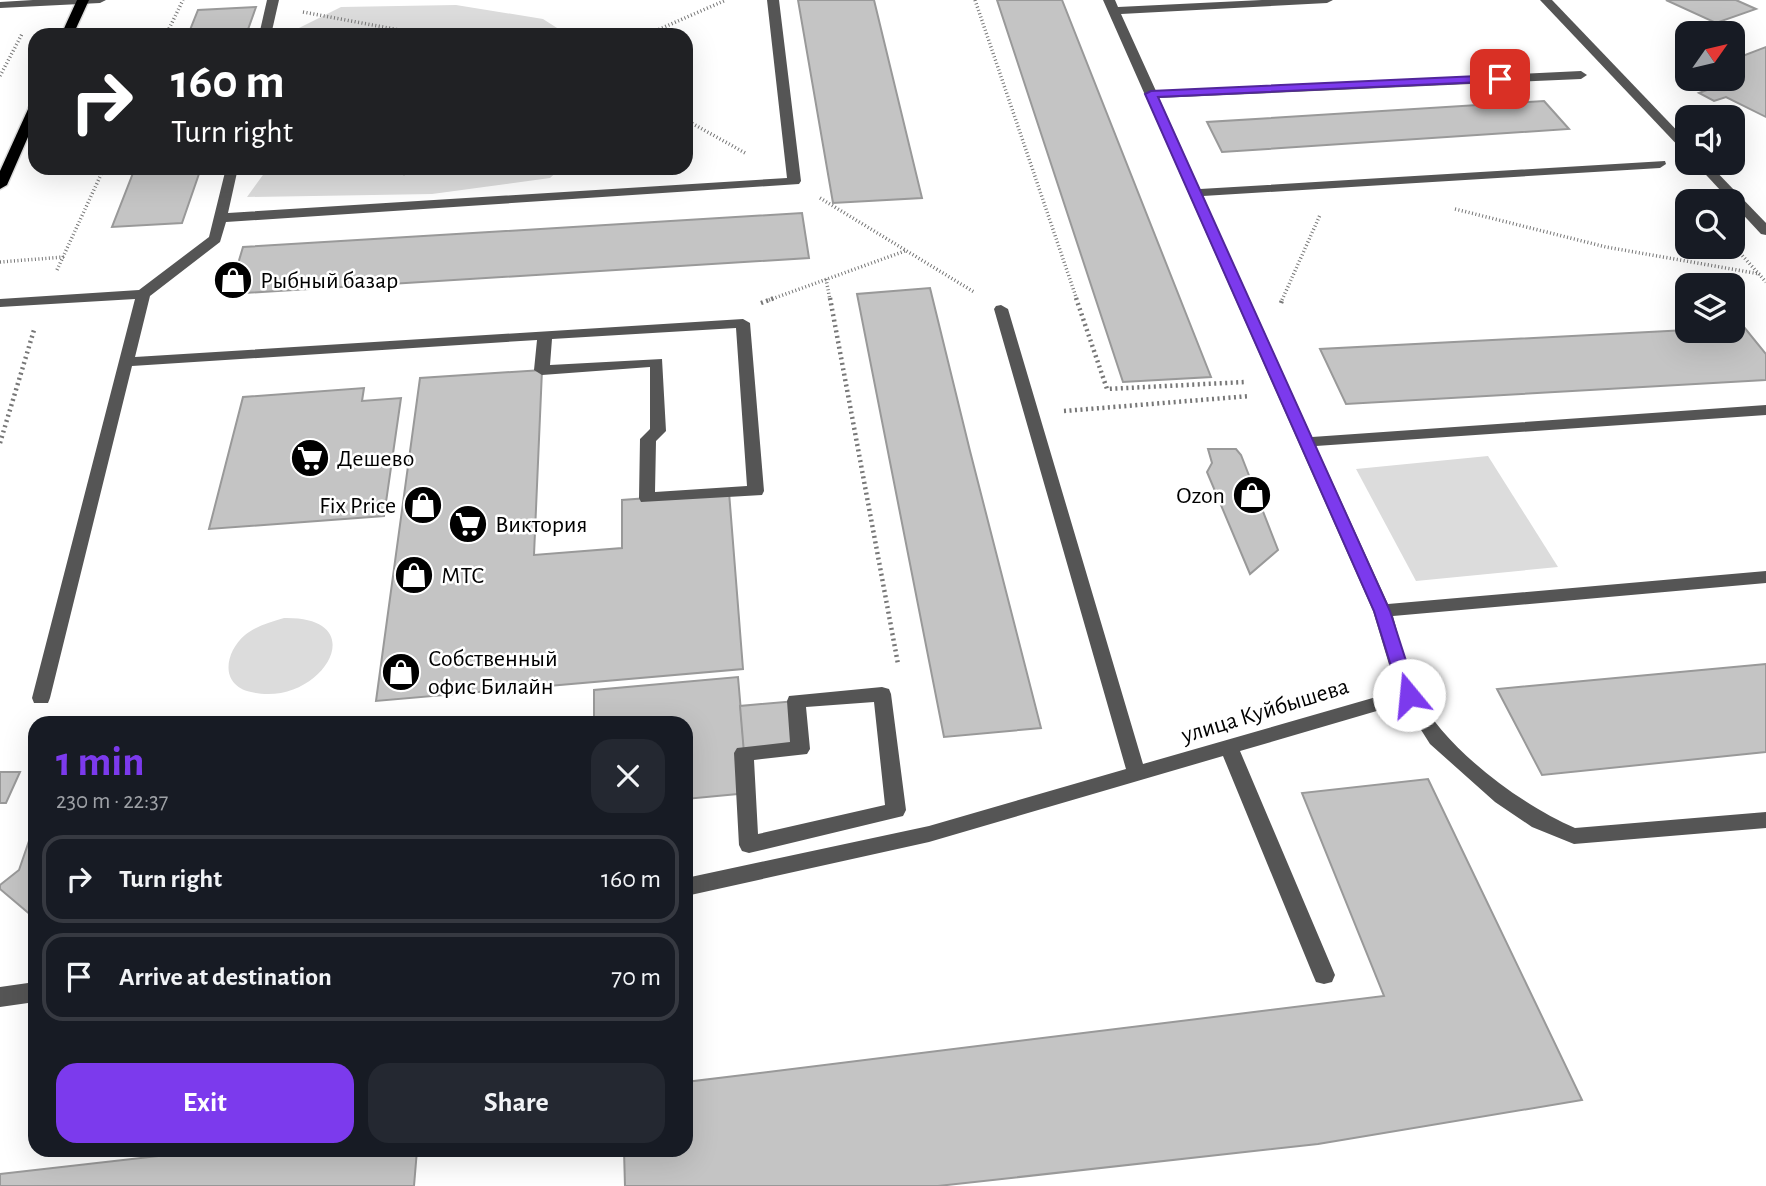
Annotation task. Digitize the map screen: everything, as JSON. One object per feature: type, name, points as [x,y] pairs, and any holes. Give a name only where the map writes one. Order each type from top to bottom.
[{"type":"main road","points":[[70,28],[83,1]]},
{"type":"main road","points":[[0,185],[28,123]]},
{"type":"street","points":[[0,5],[100,0]]},
{"type":"street","points":[[220,218],[794,181],[773,0]]},
{"type":"street","points":[[1327,0],[1112,6],[1382,611],[1409,695],[1437,739],[1502,796],[1539,821],[1574,836],[1766,820]]},
{"type":"street","points":[[1546,0],[1675,135]]},
{"type":"street","points":[[267,28],[273,3]]},
{"type":"street","points":[[1151,94],[1581,75]]},
{"type":"street","points":[[1195,193],[1660,164]]},
{"type":"street","points":[[0,303],[143,294],[215,239],[230,175]]},
{"type":"street","points":[[1712,175],[1766,231]]},
{"type":"street","points":[[41,698],[143,294]]},
{"type":"street","points":[[1001,309],[1137,775]]},
{"type":"street","points":[[127,362],[545,335],[743,323],[756,491],[647,498],[648,439],[658,430],[657,362],[542,370],[545,335]]},
{"type":"street","points":[[1308,442],[1766,410]]},
{"type":"street","points":[[1382,611],[1766,577]]},
{"type":"street","points":[[881,694],[896,810],[878,814],[749,845],[744,753],[800,749],[796,701],[881,694]]},
{"type":"street","name":"улица Куйбышева","points":[[693,886],[882,845],[1137,775],[1409,695]]},
{"type":"street","points":[[1229,748],[1324,975]]},
{"type":"street","points":[[878,814],[882,845]]},
{"type":"street","points":[[0,997],[28,993]]},
{"type":"path","points":[[169,28],[183,0]]},
{"type":"path","points":[[662,28],[726,0]]},
{"type":"path","points":[[975,0],[1107,389],[1283,386]]},
{"type":"path","points":[[0,76],[29,20],[46,3]]},
{"type":"path","points":[[273,3],[393,28]]},
{"type":"path","points":[[693,124],[794,181],[1001,309]]},
{"type":"path","points":[[0,443],[44,300],[101,175]]},
{"type":"path","points":[[1263,343],[1333,186]]},
{"type":"path","points":[[1455,209],[1568,240],[1689,265],[1760,274]]},
{"type":"path","points":[[697,326],[905,250]]},
{"type":"path","points":[[0,262],[64,257]]},
{"type":"path","points":[[1745,258],[1766,282]]},
{"type":"path","points":[[826,279],[899,672]]},
{"type":"path","points":[[1031,413],[1283,386]]},
{"type":"shaded area","points":[[456,5],[543,19],[557,28],[299,28],[341,7]]},
{"type":"shaded area","points":[[263,175],[553,175],[550,178],[432,194],[247,197]]},
{"type":"shaded area","points":[[1488,456],[1558,567],[1416,581],[1356,469]]},
{"type":"shaded area","points":[[284,618],[312,621],[328,631],[333,645],[328,661],[316,676],[298,687],[276,694],[251,692],[241,688],[234,683],[230,675],[233,650],[249,632]]},
{"type":"building","points":[[798,0],[874,0],[922,198],[833,203]]},
{"type":"building","points":[[997,0],[1062,0],[1211,377],[1123,382]]},
{"type":"building","points":[[1666,0],[1736,0],[1756,9],[1722,21],[1712,21]]},
{"type":"building","points":[[256,7],[248,28],[191,28],[198,10]]},
{"type":"building","points":[[1766,47],[1766,117],[1726,97],[1714,101],[1699,93],[1745,91],[1745,55]]},
{"type":"building","points":[[1544,101],[1569,129],[1222,152],[1207,122]]},
{"type":"building","points":[[132,175],[199,175],[182,223],[112,227]]},
{"type":"building","points":[[802,213],[809,258],[229,294],[243,247]]},
{"type":"building","points":[[930,288],[1041,728],[944,737],[857,294]]},
{"type":"building","points":[[1745,328],[1766,354],[1766,380],[1346,404],[1320,349],[1675,331],[1675,343],[1745,343]]},
{"type":"building","name":"Виктория","points":[[542,370],[534,555],[622,548],[622,500],[729,492],[743,669],[376,701],[420,378]]},
{"type":"building","name":"Дешево","points":[[364,388],[362,401],[401,398],[384,516],[209,529],[243,397]]},
{"type":"building","points":[[1208,449],[1236,449],[1241,455],[1278,550],[1250,574],[1207,472],[1212,463]]},
{"type":"building","points":[[1766,664],[1766,752],[1542,775],[1497,689]]},
{"type":"building","points":[[738,677],[748,793],[693,798],[693,716],[594,716],[594,690]]},
{"type":"building","points":[[796,701],[800,749],[744,753],[740,706]]},
{"type":"building","points":[[0,772],[20,772],[6,803],[0,803]]},
{"type":"building","points":[[1428,779],[1582,1100],[1318,1144],[938,1186],[625,1186],[624,1157],[693,1157],[693,1081],[1384,996],[1302,793]]},
{"type":"building","points":[[28,844],[28,913],[0,889],[0,885],[19,870]]},
{"type":"building","points":[[149,1157],[416,1157],[414,1186],[0,1186],[0,1174]]},
{"type":"place","name":"Рыбный базар","points":[[233,280]]},
{"type":"place","name":"Дешево","points":[[310,458]]},
{"type":"place","name":"Ozon","points":[[1252,495]]},
{"type":"place","name":"Fix Price","points":[[423,505]]},
{"type":"place","name":"Виктория","points":[[468,524]]},
{"type":"place","name":"МТС","points":[[414,575]]},
{"type":"place","name":"Собственный офис Билайн","points":[[401,672]]},
{"type":"route","points":[[1409,695],[1382,611],[1151,94],[1500,79]]}]
